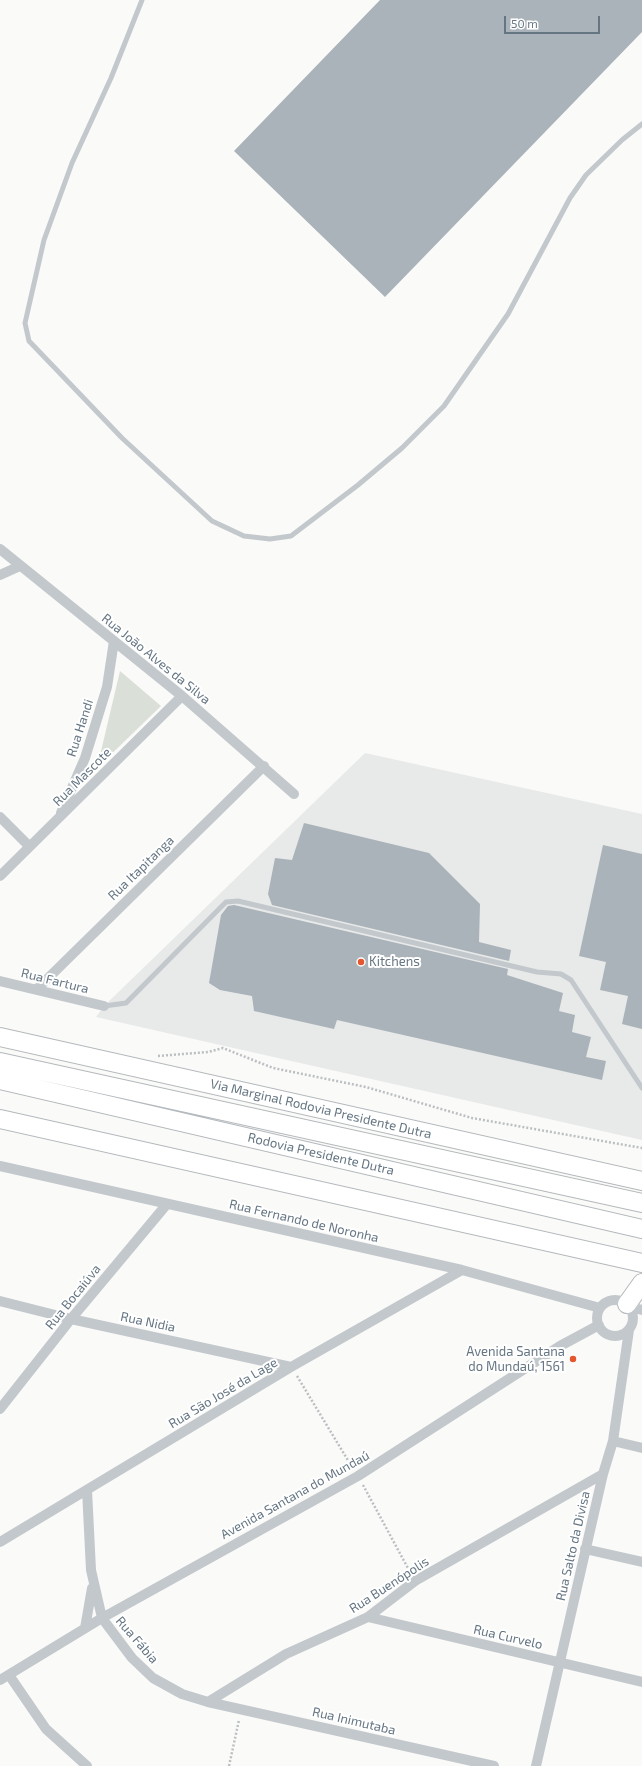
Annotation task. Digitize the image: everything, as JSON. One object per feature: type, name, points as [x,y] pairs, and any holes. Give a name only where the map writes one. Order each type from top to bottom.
[{"type":"highway","name":"Via Marginal Rodovia Presidente Dutra","points":[[0,1037],[642,1181]]},
{"type":"highway","name":"Rodovia Presidente Dutra","points":[[0,1062],[642,1203]]},
{"type":"highway","name":"Rodovia Presidente Dutra","points":[[0,1080],[642,1229]]},
{"type":"highway","points":[[0,1120],[642,1263]]},
{"type":"highway","points":[[633,1307],[642,1284]]},
{"type":"street","name":"Rua João Alves da Silva","points":[[0,548],[20,566],[182,696],[264,766],[294,794]]},
{"type":"street","points":[[0,576],[20,566]]},
{"type":"street","name":"Rua Handi","points":[[58,819],[85,758],[107,687],[114,641]]},
{"type":"street","name":"Rua Mascote","points":[[0,876],[182,696]]},
{"type":"street","name":"Rua Itapitanga","points":[[37,989],[264,766]]},
{"type":"street","points":[[0,817],[30,846]]},
{"type":"street","name":"Rua Fartura","points":[[0,981],[104,1006]]},
{"type":"street","name":"Rua Fernando de Noronha","points":[[0,1166],[462,1270],[600,1308]]},
{"type":"street","name":"Rua Bocaiúva","points":[[0,1409],[71,1319],[168,1204]]},
{"type":"street","name":"Rua São José da Lage","points":[[0,1542],[291,1367],[462,1270]]},
{"type":"street","points":[[612,1300],[622,1301],[633,1307],[634,1316],[629,1330],[620,1336],[610,1335],[601,1329],[597,1316],[600,1308],[612,1300]]},
{"type":"street","name":"Rua Nidia","points":[[0,1301],[71,1319],[291,1367]]},
{"type":"street","name":"Avenida Santana do Mundaú","points":[[4,1677],[102,1618],[358,1476],[560,1346],[599,1325]]},
{"type":"street","name":"Rua Salto da Divisa","points":[[536,1766],[602,1474],[613,1441],[629,1330]]},
{"type":"street","points":[[613,1441],[642,1448]]},
{"type":"street","name":"Rua Buenópolis","points":[[208,1702],[286,1654],[368,1617],[415,1581],[602,1474]]},
{"type":"street","name":"Rua Fábia","points":[[87,1490],[89,1546],[93,1584],[102,1618],[132,1658],[153,1678],[182,1694],[208,1702]]},
{"type":"street","points":[[585,1548],[642,1562]]},
{"type":"street","name":"Rua Fábia","points":[[85,1628],[93,1584]]},
{"type":"street","name":"Rua Curvelo","points":[[368,1617],[642,1682]]},
{"type":"street","points":[[4,1677],[46,1729],[86,1766]]},
{"type":"street","name":"Rua Inimutaba","points":[[208,1702],[241,1708],[494,1766]]},
{"type":"lane","points":[[142,0],[111,78],[72,163],[44,240],[25,324],[28,341],[122,438],[212,521],[244,536],[270,539],[291,536],[397,453],[444,406],[508,314],[570,198],[586,175],[622,140],[642,124]]},
{"type":"lane","points":[[104,1006],[126,1003],[226,902],[232,900],[264,906],[537,972],[561,974],[571,980],[642,1088]]},
{"type":"lane","points":[[611,1196],[642,1196]]},
{"type":"path","points":[[150,1057],[208,1052],[223,1048],[273,1068],[366,1087],[472,1118],[642,1148]]},
{"type":"path","points":[[229,1766],[241,1708]]},
{"type":"shaded area","points":[[120,671],[161,706],[97,768]]},
{"type":"shaded area","points":[[365,753],[642,814],[642,1140],[96,1017],[104,1006]]},
{"type":"building","points":[[380,0],[642,0],[642,32],[385,297],[234,151]]},
{"type":"building","points":[[304,823],[429,853],[480,904],[479,942],[511,950],[509,961],[272,905],[268,894],[275,858],[292,860]]},
{"type":"building","points":[[603,845],[642,854],[642,1029],[622,1024],[628,996],[600,990],[606,962],[579,956]]},
{"type":"building","name":"Kitchens","points":[[234,905],[508,969],[507,975],[563,993],[559,1011],[575,1015],[572,1032],[591,1037],[586,1057],[606,1061],[602,1080],[337,1020],[334,1029],[254,1011],[252,996],[220,990],[209,983],[221,915],[228,906]]},
{"type":"place","name":"Kitchens","points":[[361,962]]},
{"type":"place","name":"Avenida Santana do Mundaú, 1561","points":[[573,1359]]}]
